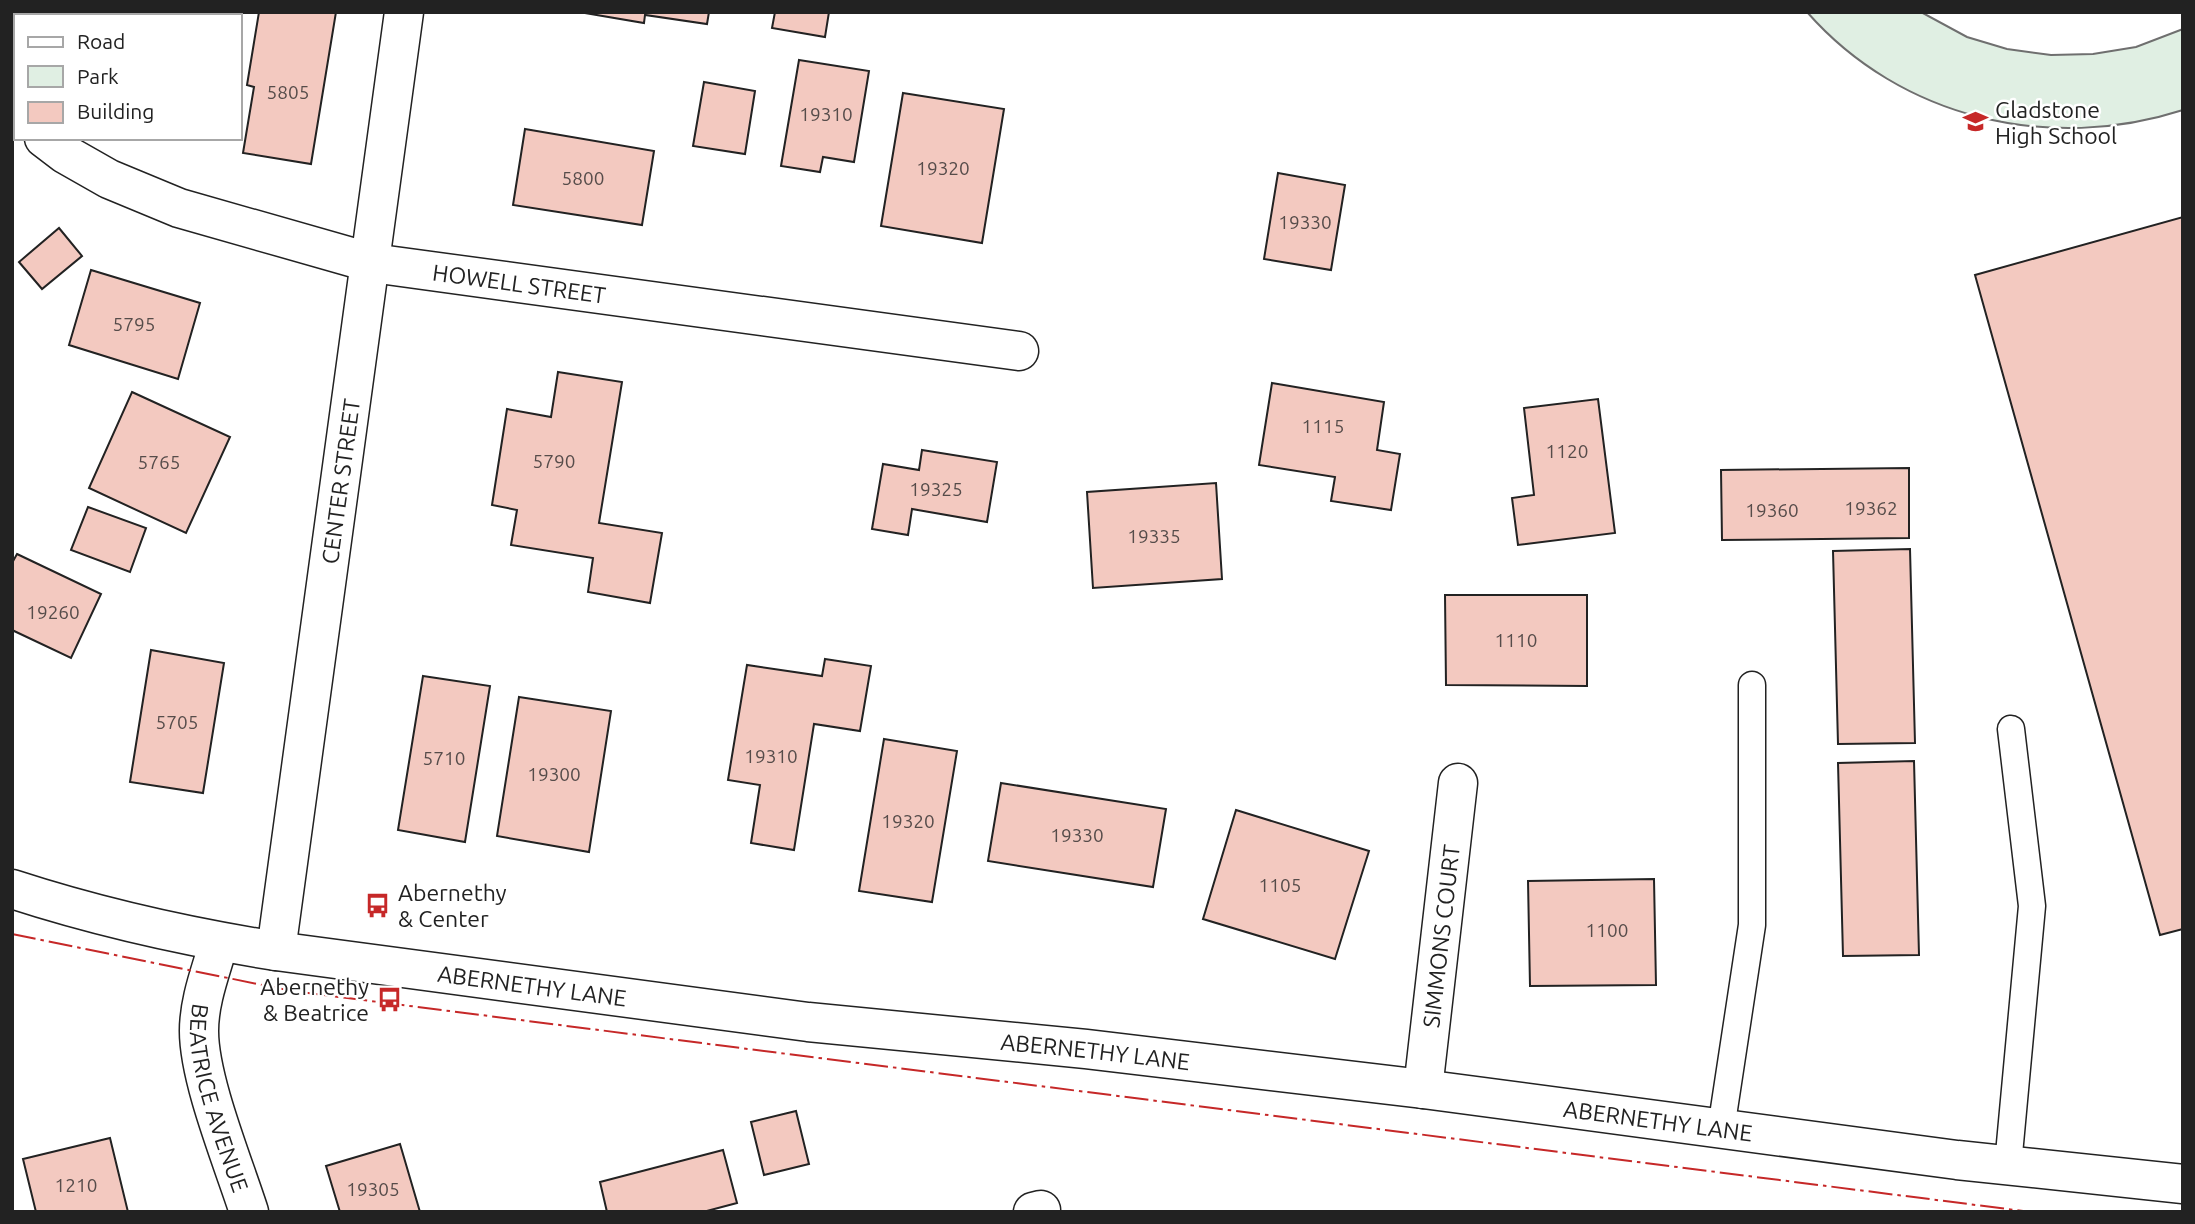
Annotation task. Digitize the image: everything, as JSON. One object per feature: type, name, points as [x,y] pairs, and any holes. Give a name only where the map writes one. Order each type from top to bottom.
[{"type":"street","name":"CENTER STREET","points":[[276,951],[372,263],[404,12]]},
{"type":"street","name":"HOWELL STREET","points":[[47,140],[65,154],[109,179],[179,208],[372,263],[1019,351]]},
{"type":"street","name":"SIMMONS COURT","points":[[1423,1089],[1458,783]]},
{"type":"street","name":"ABERNETHY LANE","points":[[12,889],[219,942],[276,951],[808,1022],[1086,1049],[1423,1089],[2008,1166],[2183,1184]]},
{"type":"street","name":"BEATRICE AVENUE","points":[[219,942],[201,1005],[199,1032],[203,1064],[248,1212]]},
{"type":"lane","points":[[1721,1129],[1752,925],[1752,685]]},
{"type":"lane","points":[[2008,1166],[2032,906],[2011,729]]},
{"type":"green space","points":[[1807,12],[1921,12],[1967,37],[2007,49],[2051,55],[2093,54],[2136,47],[2183,29],[2183,110],[2133,123],[2081,128],[2030,126],[1980,117],[1932,101],[1887,78],[1845,49]]},
{"type":"building","points":[[259,12],[336,12],[311,164],[243,153],[254,87],[247,85]]},
{"type":"building","points":[[579,12],[709,12],[707,24],[645,15],[644,23]]},
{"type":"building","points":[[775,12],[829,12],[825,37],[772,28]]},
{"type":"building","points":[[799,60],[869,71],[854,162],[823,157],[820,172],[781,166]]},
{"type":"building","points":[[704,82],[755,91],[745,154],[693,146]]},
{"type":"building","points":[[903,93],[1004,109],[982,243],[881,226]]},
{"type":"building","points":[[525,129],[654,151],[642,225],[513,205]]},
{"type":"building","points":[[1278,173],[1345,185],[1331,270],[1264,259]]},
{"type":"building","points":[[2183,217],[2183,929],[2160,935],[1975,275]]},
{"type":"building","points":[[59,228],[82,256],[42,289],[19,262]]},
{"type":"building","points":[[91,270],[200,303],[178,379],[69,345]]},
{"type":"building","points":[[558,372],[622,382],[599,523],[662,533],[650,603],[588,592],[593,558],[511,545],[517,510],[492,505],[507,409],[551,417]]},
{"type":"building","points":[[1272,383],[1384,402],[1377,450],[1400,454],[1391,510],[1331,501],[1335,477],[1259,465]]},
{"type":"building","points":[[132,392],[230,437],[186,533],[89,488]]},
{"type":"building","points":[[1598,399],[1615,533],[1518,545],[1512,498],[1534,495],[1524,408]]},
{"type":"building","points":[[922,450],[997,462],[987,522],[912,509],[908,535],[872,529],[883,464],[919,470]]},
{"type":"building","points":[[1909,468],[1909,538],[1722,540],[1721,470]]},
{"type":"building","points":[[1216,483],[1222,579],[1093,588],[1087,492]]},
{"type":"building","points":[[88,507],[146,528],[130,572],[71,550]]},
{"type":"building","points":[[1910,549],[1915,743],[1838,744],[1833,551]]},
{"type":"building","points":[[17,554],[101,594],[71,658],[12,630],[12,563]]},
{"type":"building","points":[[1445,595],[1587,595],[1587,686],[1446,685]]},
{"type":"building","points":[[151,650],[224,663],[203,793],[130,782]]},
{"type":"building","points":[[825,659],[871,666],[860,731],[814,724],[794,850],[751,843],[760,785],[728,780],[747,665],[822,676]]},
{"type":"building","points":[[423,676],[490,686],[465,842],[398,830]]},
{"type":"building","points":[[519,697],[611,711],[589,852],[497,836]]},
{"type":"building","points":[[884,739],[957,751],[932,902],[859,891]]},
{"type":"building","points":[[1914,761],[1919,955],[1843,956],[1838,763]]},
{"type":"building","points":[[1001,783],[1166,809],[1153,887],[988,861]]},
{"type":"building","points":[[1236,810],[1369,851],[1335,959],[1203,919]]},
{"type":"building","points":[[1654,879],[1656,985],[1530,986],[1528,881]]},
{"type":"building","points":[[796,1111],[809,1164],[764,1175],[751,1122]]},
{"type":"building","points":[[110,1138],[128,1212],[36,1212],[23,1159]]},
{"type":"building","points":[[400,1144],[420,1212],[340,1212],[326,1166]]},
{"type":"building","points":[[723,1150],[737,1203],[703,1212],[607,1212],[600,1182]]},
{"type":"power","points":[[12,934],[292,991],[2031,1212]]},
{"type":"place","name":"Gladstone High School","points":[[1975,122]]},
{"type":"place","name":"Abernethy & Center","points":[[378,905]]},
{"type":"place","name":"Abernethy & Beatrice","points":[[389,999]]}]
